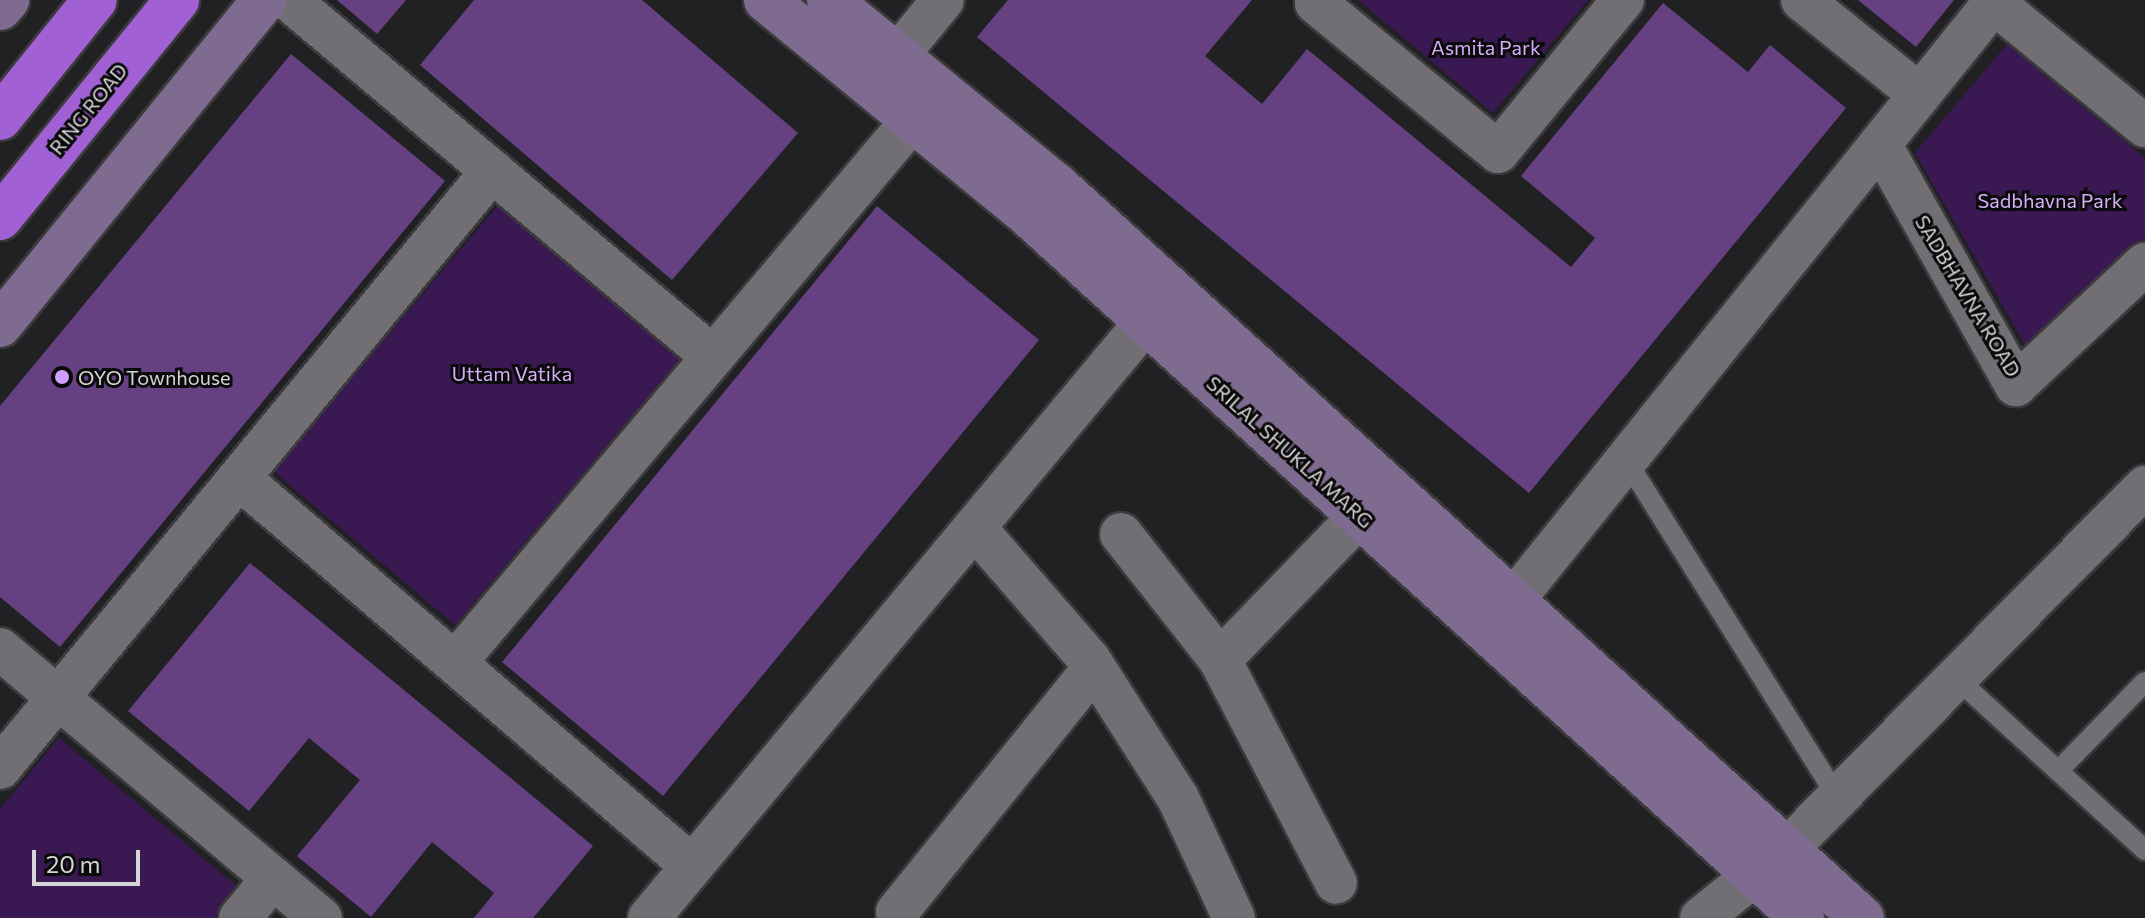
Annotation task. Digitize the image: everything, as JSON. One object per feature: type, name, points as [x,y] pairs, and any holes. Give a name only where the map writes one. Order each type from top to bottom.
[{"type":"highway","points":[[0,118],[95,0]]},
{"type":"highway","name":"RING ROAD","points":[[0,218],[177,0]]},
{"type":"street","points":[[0,8],[7,0]]},
{"type":"street","points":[[0,325],[264,0]]},
{"type":"street","points":[[289,0],[713,357]]},
{"type":"street","name":"SRILAL SHUKLA MARG","points":[[766,0],[885,71],[925,105],[1023,210],[1159,306],[1770,862],[1862,918]]},
{"type":"street","name":"SRILAL SHUKLA MARG","points":[[829,0],[885,71]]},
{"type":"street","points":[[885,71],[943,0]]},
{"type":"street","points":[[1319,0],[1316,3],[1498,152],[1623,0]]},
{"type":"street","points":[[1802,0],[1920,95]]},
{"type":"street","points":[[1500,617],[1995,1],[2145,126]]},
{"type":"street","points":[[455,663],[925,105]]},
{"type":"street","name":"SADBHAVNA ROAD","points":[[1880,144],[2016,385],[2145,264]]},
{"type":"street","points":[[0,768],[492,171]]},
{"type":"street","points":[[239,478],[455,663],[675,900],[975,528],[1159,306]]},
{"type":"street","points":[[1701,918],[1770,862],[1838,798],[2145,487]]},
{"type":"street","points":[[1220,660],[1374,502]]},
{"type":"street","points":[[975,528],[1094,668],[1178,798],[1234,918]]},
{"type":"street","points":[[1121,534],[1220,660],[1336,883]]},
{"type":"street","points":[[0,649],[321,918]]},
{"type":"street","points":[[899,918],[897,912],[1094,668]]},
{"type":"street","name":"SRILAL SHUKLA MARG","points":[[1770,862],[1802,918]]},
{"type":"street","points":[[240,918],[273,878]]},
{"type":"lane","points":[[1626,460],[1838,798]]},
{"type":"lane","points":[[1956,678],[2145,850]]},
{"type":"lane","points":[[2058,771],[2145,682]]},
{"type":"green space","name":"Asmita Park","points":[[1358,0],[1588,0],[1493,113]]},
{"type":"green space","name":"Sadbhavna Park","points":[[2007,44],[2145,158],[2145,238],[2027,348],[1915,153]]},
{"type":"green space","name":"Uttam Vatika","points":[[498,205],[680,359],[455,625],[273,471]]},
{"type":"green space","points":[[59,738],[240,889],[215,918],[0,918],[0,809]]},
{"type":"building","points":[[337,0],[406,0],[377,34]]},
{"type":"building","points":[[474,0],[642,0],[798,133],[672,280],[420,65]]},
{"type":"building","points":[[1008,0],[1252,0],[1205,56],[1262,104],[1307,49],[1571,267],[1595,238],[1521,176],[1663,3],[1748,72],[1770,45],[1846,108],[1529,493],[977,37]]},
{"type":"building","points":[[1858,0],[1954,0],[1916,47]]},
{"type":"building","points":[[291,54],[445,181],[60,647],[0,597],[0,406]]},
{"type":"building","points":[[877,206],[1039,340],[663,796],[502,662]]},
{"type":"building","points":[[250,563],[593,846],[533,918],[474,918],[494,893],[432,842],[371,917],[297,856],[360,780],[309,738],[249,811],[128,711]]},
{"type":"place","name":"OYO Townhouse","points":[[62,377]]}]
